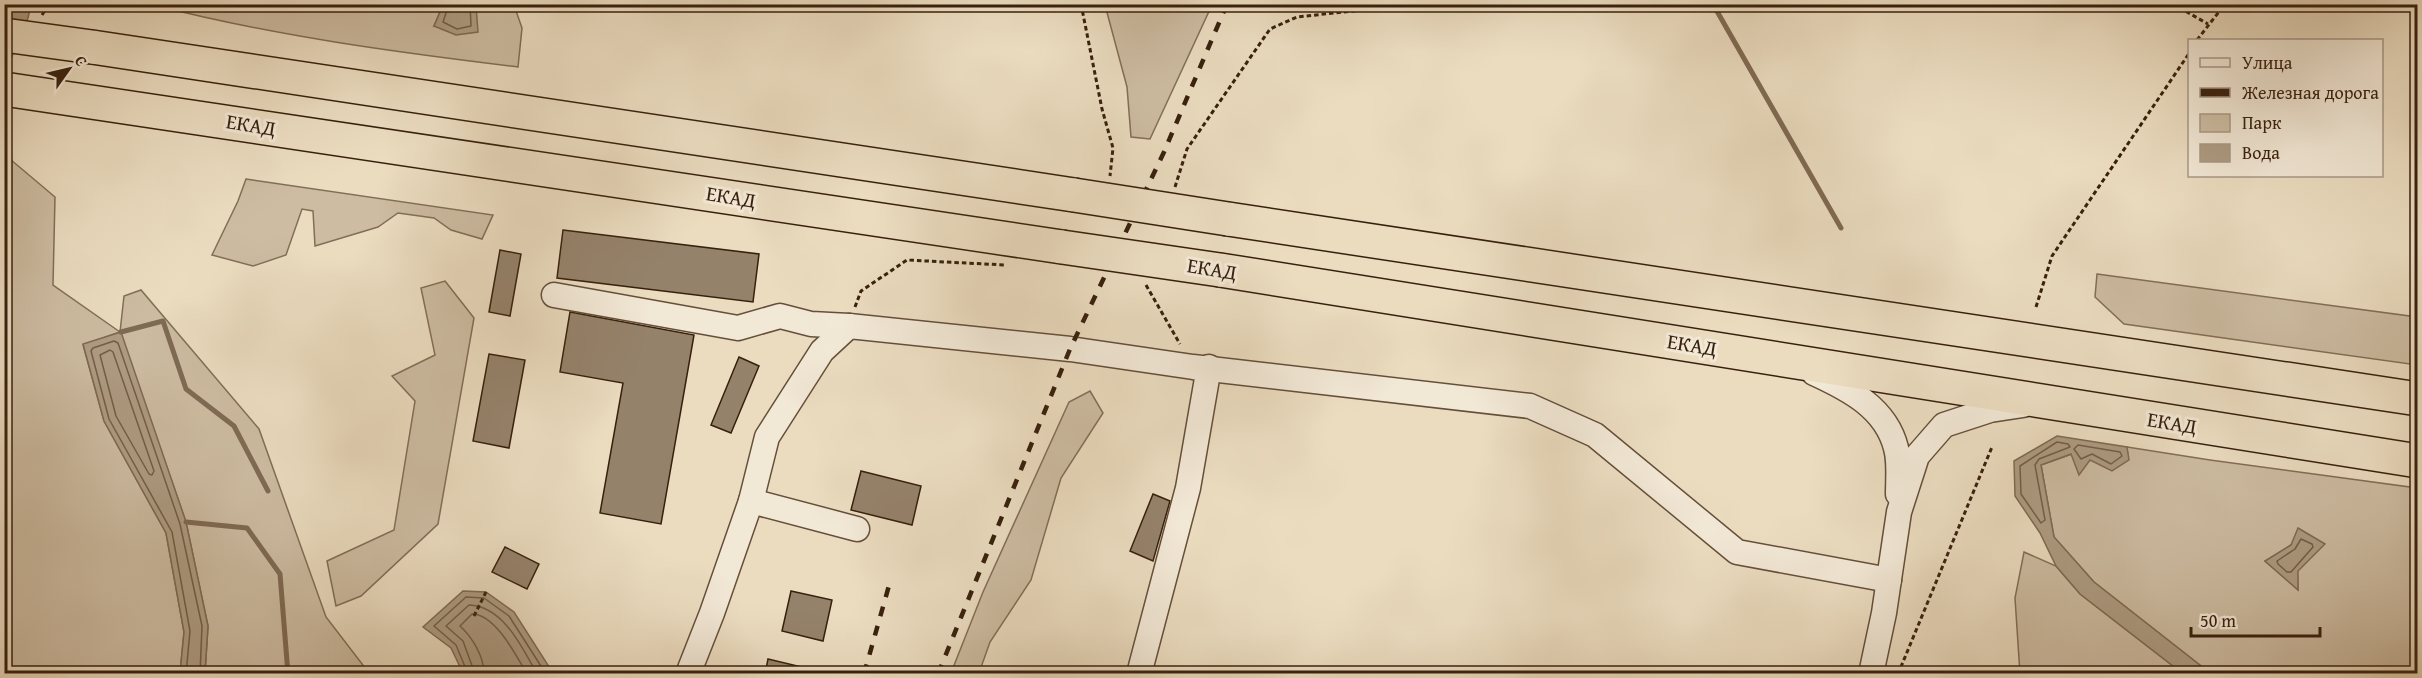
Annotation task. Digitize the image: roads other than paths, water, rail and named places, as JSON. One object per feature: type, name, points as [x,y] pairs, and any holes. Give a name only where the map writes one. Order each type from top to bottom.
[{"type":"highway","points":[[4,35],[2418,399]]},
{"type":"highway","name":"ЕКАД","points":[[4,89],[1220,270],[2041,403],[2418,461]]},
{"type":"street","points":[[554,295],[738,328],[780,316],[811,324],[1070,349],[1530,406],[1595,435],[1737,552],[1889,580]]},
{"type":"street","points":[[694,672],[751,501],[767,436],[822,351],[849,326]]},
{"type":"street","points":[[1788,361],[1838,383],[1864,399],[1888,424],[1897,450],[1899,512]]},
{"type":"street","points":[[1139,674],[1188,488],[1201,367]]},
{"type":"street","points":[[1871,674],[1899,512],[1917,456],[1944,425],[1990,410],[2041,403]]},
{"type":"street","points":[[751,501],[857,529]]},
{"type":"water","points":[[5,5],[31,5],[28,18],[5,73]]},
{"type":"water","points":[[443,5],[478,5],[476,6],[478,32],[456,35],[434,26]]},
{"type":"water","points":[[121,332],[186,522],[208,626],[205,673],[180,673],[184,632],[166,533],[104,421],[83,344]]},
{"type":"water","points":[[2057,436],[2127,447],[2129,460],[2112,471],[2090,460],[2079,475],[2071,454],[2041,465],[2054,537],[2094,582],[2210,673],[2182,673],[2080,594],[2056,566],[2040,533],[2015,496],[2014,461]]},
{"type":"water","points":[[2298,528],[2325,544],[2298,571],[2298,590],[2265,561],[2291,545]]},
{"type":"water","points":[[463,591],[486,592],[514,612],[553,673],[463,673],[451,648],[423,627]]},
{"type":"waterway","points":[[1714,6],[1841,228]]},
{"type":"waterway","points":[[121,332],[163,321],[186,389],[234,426],[268,491]]},
{"type":"waterway","points":[[186,522],[247,528],[280,574],[288,674]]},
{"type":"railway","points":[[938,674],[1070,349],[1164,152],[1227,4]]},
{"type":"railway","points":[[864,674],[890,582]]}]
